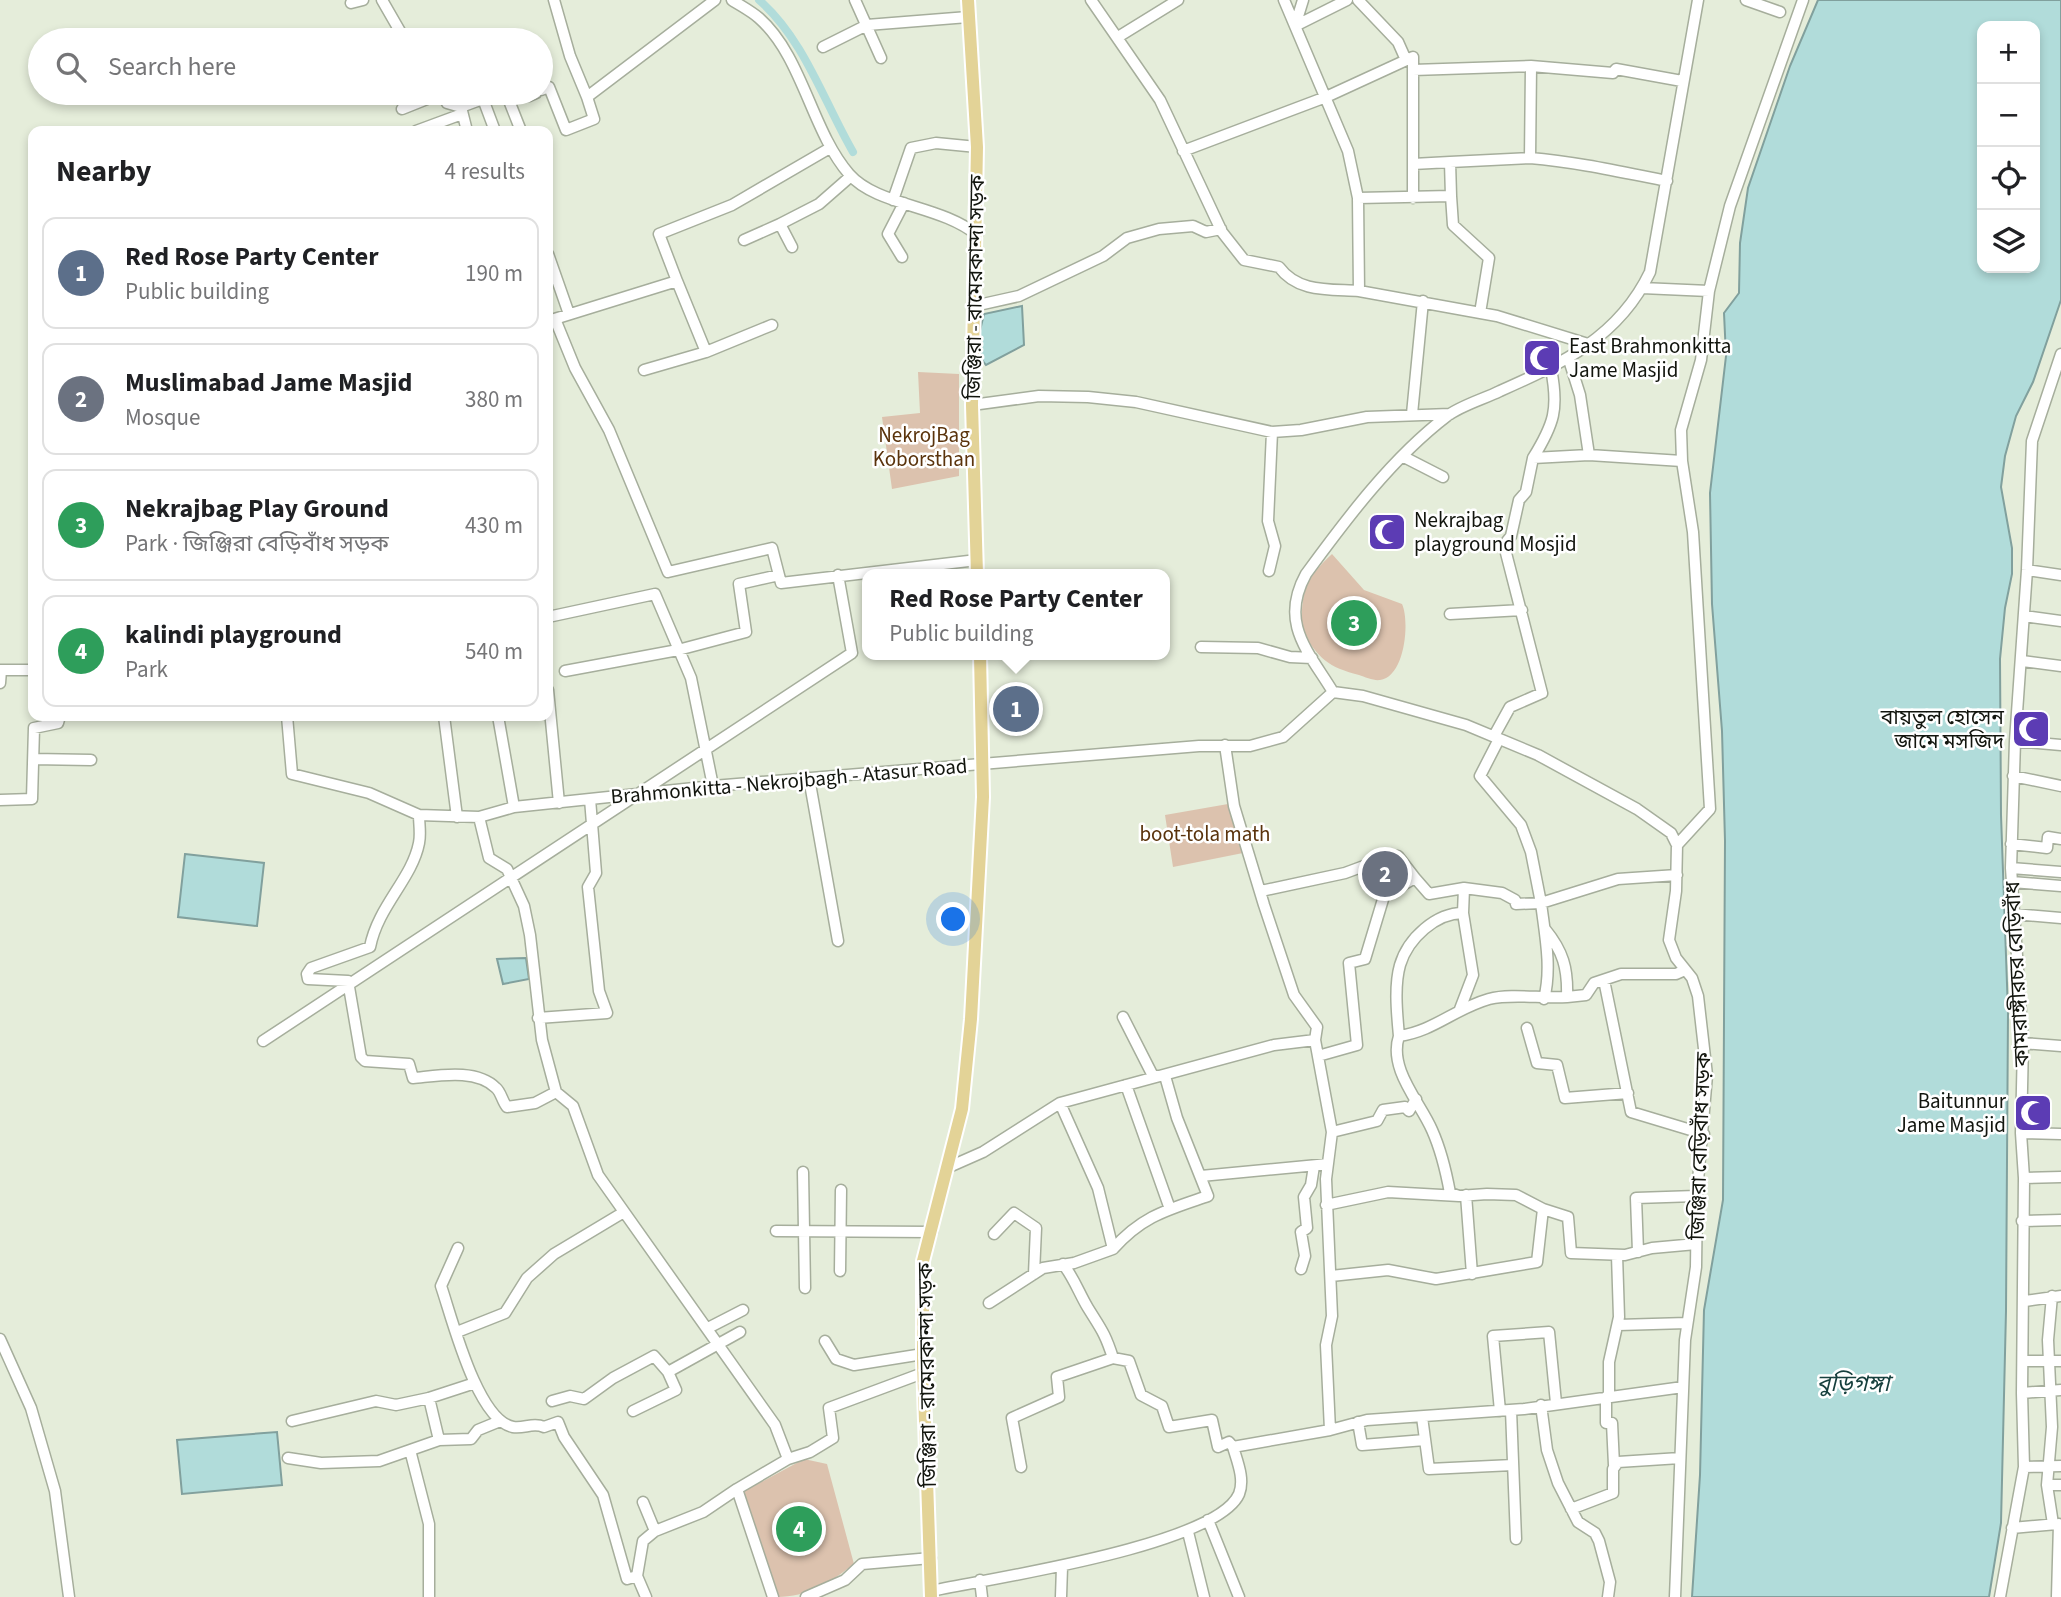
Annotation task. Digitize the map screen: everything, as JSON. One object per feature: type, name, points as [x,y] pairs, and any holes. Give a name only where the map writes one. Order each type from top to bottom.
[{"type":"main road","name":"জিঞ্জিরা - রামেরকান্দা সড়ক","points":[[968,0],[977,147],[972,405],[977,569]]},
{"type":"main road","name":"জিঞ্জিরা - রামেরকান্দা সড়ক","points":[[931,1594],[923,1373],[923,1261],[962,1109],[971,1019],[979,898],[982,763],[980,660]]},
{"type":"street","points":[[351,3],[363,0]]},
{"type":"street","points":[[382,0],[398,28]]},
{"type":"street","points":[[553,97],[566,130],[594,119],[570,55],[554,0]]},
{"type":"street","points":[[587,97],[636,63],[715,0]]},
{"type":"street","points":[[732,0],[760,19],[788,58],[830,148],[851,176],[893,200],[960,221],[977,235]]},
{"type":"street","points":[[855,0],[881,58]]},
{"type":"street","points":[[1091,0],[1160,100],[1221,229],[1244,260],[1279,267],[1286,277],[1309,289],[1359,291],[1423,301],[1480,313],[1588,344]]},
{"type":"street","points":[[1118,37],[1178,0]]},
{"type":"street","points":[[1284,0],[1348,151],[1358,198],[1359,291]]},
{"type":"street","points":[[1295,26],[1303,0]]},
{"type":"street","points":[[1295,26],[1347,0]]},
{"type":"street","points":[[1358,0],[1398,42],[1406,60]]},
{"type":"street","points":[[1698,0],[1650,272],[1642,288],[1625,312],[1569,360],[1450,414],[1402,456],[1335,534],[1297,591],[1294,606],[1300,640],[1333,692],[1363,696],[1420,712],[1497,737],[1538,755],[1637,809],[1671,833],[1677,845],[1710,809],[1693,531],[1682,461],[1681,430],[1701,359],[1709,291],[1730,206],[1803,0]]},
{"type":"street","points":[[1746,0],[1780,12]]},
{"type":"street","points":[[824,47],[867,24],[968,17]]},
{"type":"street","points":[[1183,151],[1326,97],[1413,57],[1413,198]]},
{"type":"street","points":[[1413,70],[1531,66],[1613,72],[1616,69],[1642,71],[1682,81]]},
{"type":"street","points":[[1530,158],[1531,66]]},
{"type":"street","points":[[402,108],[410,105]]},
{"type":"street","points":[[451,105],[462,111],[466,126]]},
{"type":"street","points":[[440,126],[472,105]]},
{"type":"street","points":[[485,105],[493,126]]},
{"type":"street","points":[[511,105],[519,126]]},
{"type":"street","points":[[893,200],[911,148],[936,143],[977,147]]},
{"type":"street","points":[[706,352],[659,234],[732,205],[830,148]]},
{"type":"street","points":[[1413,164],[1530,158],[1574,161],[1667,181]]},
{"type":"street","points":[[1450,162],[1453,225],[1489,258],[1480,313]]},
{"type":"street","points":[[744,240],[819,204],[851,176]]},
{"type":"street","points":[[1358,198],[1451,196]]},
{"type":"street","points":[[902,257],[888,234],[904,203]]},
{"type":"street","points":[[780,224],[792,247]]},
{"type":"street","points":[[974,306],[1019,296],[1103,256],[1127,238],[1159,229],[1193,226],[1206,232],[1221,229]]},
{"type":"street","points":[[553,268],[569,314]]},
{"type":"street","points":[[553,320],[677,281]]},
{"type":"street","points":[[1642,288],[1709,291]]},
{"type":"street","points":[[1412,414],[1423,301]]},
{"type":"street","points":[[553,322],[609,430],[668,572],[772,548],[781,583],[862,572]]},
{"type":"street","points":[[644,370],[706,352],[772,325]]},
{"type":"street","name":"কামরাঙ্গীরচর বেড়িবাঁধ","points":[[2000,1597],[2024,1467],[2024,1178],[2021,1133],[2023,1043],[2011,868],[2013,776],[2022,661],[2032,441],[2061,354]]},
{"type":"street","points":[[1569,360],[1580,395],[1589,455]]},
{"type":"street","points":[[1544,999],[1548,983],[1545,929],[1531,852],[1521,825],[1480,776],[1510,707],[1542,693],[1522,610],[1513,589],[1514,573],[1506,560],[1506,545],[1519,500],[1526,492],[1534,458],[1552,428],[1556,391],[1551,369]]},
{"type":"street","points":[[2048,391],[2061,394]]},
{"type":"street","points":[[972,405],[1039,396],[1088,397],[1136,402],[1272,432],[1301,430],[1367,417],[1450,414]]},
{"type":"street","points":[[1269,571],[1275,546],[1268,521],[1272,432]]},
{"type":"street","points":[[1534,458],[1589,455],[1682,461]]},
{"type":"street","points":[[1402,456],[1443,477]]},
{"type":"street","points":[[894,569],[977,560]]},
{"type":"street","points":[[2027,570],[2061,575]]},
{"type":"street","points":[[565,671],[678,650],[746,632],[738,584],[779,575]]},
{"type":"street","points":[[263,1041],[852,653],[838,575]]},
{"type":"street","points":[[553,616],[655,594],[691,678],[713,786]]},
{"type":"street","points":[[1450,614],[1522,610]]},
{"type":"street","points":[[2024,616],[2061,621]]},
{"type":"street","points":[[1201,647],[1258,648],[1290,657],[1312,658]]},
{"type":"street","points":[[2022,661],[2061,666]]},
{"type":"street","points":[[0,683],[1,670],[28,670]]},
{"type":"street","name":"Brahmonkitta - Nekrojbagh - Atasur Road","points":[[287,721],[292,774],[369,793],[419,815],[479,817],[514,807],[713,786],[982,763],[1250,746],[1283,737],[1333,692]]},
{"type":"street","points":[[0,800],[32,799],[34,727],[59,721]]},
{"type":"street","points":[[445,721],[457,817]]},
{"type":"street","points":[[499,721],[514,807]]},
{"type":"street","points":[[551,721],[558,803]]},
{"type":"street","points":[[2015,741],[2061,745]]},
{"type":"street","points":[[1225,746],[1234,806],[1294,995],[1317,1027],[1315,1040],[1332,1132],[1326,1205],[1332,1317],[1326,1345],[1330,1430]]},
{"type":"street","points":[[33,759],[90,760]]},
{"type":"street","points":[[2013,776],[2061,786]]},
{"type":"street","points":[[809,778],[838,941]]},
{"type":"street","points":[[538,1018],[607,1013],[598,992],[588,887],[596,873],[590,799]]},
{"type":"street","points":[[419,815],[419,843],[404,878],[375,924],[370,947],[312,968],[307,974],[308,979],[348,981],[354,1028],[361,1057],[365,1061],[409,1064],[413,1078],[452,1074],[487,1082],[498,1089],[507,1107],[535,1103],[556,1092]]},
{"type":"street","points":[[479,817],[489,859],[507,869],[524,906],[530,934],[538,1018],[556,1092],[573,1107],[598,1175],[775,1425],[788,1459]]},
{"type":"street","points":[[2011,844],[2047,848],[2048,837],[2061,839]]},
{"type":"street","name":"জিঞ্জিরা বেড়িবাঁধ সড়ক","points":[[1675,1597],[1683,1387],[1696,1244],[1696,1196],[1704,1134],[1706,1051],[1698,996],[1692,978],[1668,940],[1677,874],[1677,845]]},
{"type":"street","points":[[1261,891],[1345,873],[1391,856],[1398,856],[1429,894],[1464,888],[1502,892],[1515,900],[1516,904],[1541,903],[1618,879],[1677,874]]},
{"type":"street","points":[[2011,868],[2061,872]]},
{"type":"street","points":[[1318,1056],[1357,1045],[1349,963],[1366,959],[1384,896],[1415,877]]},
{"type":"street","points":[[2012,881],[2061,886]]},
{"type":"street","points":[[1460,1009],[1473,975],[1463,912],[1464,888]]},
{"type":"street","points":[[1462,1196],[1450,1193],[1441,1155],[1416,1099],[1403,1079],[1396,1042],[1399,1036],[1401,964],[1433,919],[1448,913],[1463,912]]},
{"type":"street","points":[[2014,914],[2061,918]]},
{"type":"street","points":[[1545,929],[1558,946],[1567,967],[1567,997]]},
{"type":"street","points":[[1399,1036],[1423,1033],[1460,1009],[1493,998],[1544,999],[1586,995],[1591,985],[1621,974],[1676,974],[1685,970]]},
{"type":"street","points":[[1604,979],[1632,1113],[1647,1114],[1704,1134]]},
{"type":"street","points":[[1123,1017],[1153,1076]]},
{"type":"street","points":[[1528,1028],[1536,1063],[1557,1065],[1565,1098],[1628,1093]]},
{"type":"street","points":[[949,1167],[983,1152],[1059,1103],[1273,1045],[1315,1040]]},
{"type":"street","points":[[2023,1043],[2061,1045]]},
{"type":"street","points":[[989,1303],[1034,1274],[1063,1264],[1074,1264],[1113,1249],[1130,1231],[1149,1217],[1208,1196],[1177,1118],[1165,1076],[1153,1076]]},
{"type":"street","points":[[1126,1085],[1170,1209]]},
{"type":"street","points":[[1332,1132],[1377,1121],[1383,1110],[1405,1107],[1409,1111],[1416,1099]]},
{"type":"street","points":[[1059,1103],[1098,1188],[1113,1249]]},
{"type":"street","points":[[2021,1133],[2061,1134]]},
{"type":"street","points":[[1201,1176],[1328,1164]]},
{"type":"street","points":[[1301,1269],[1305,1256],[1301,1232],[1307,1228],[1304,1197],[1311,1185],[1314,1167]]},
{"type":"street","points":[[803,1172],[805,1288]]},
{"type":"street","points":[[2024,1178],[2061,1177]]},
{"type":"street","points":[[840,1271],[841,1190]]},
{"type":"street","points":[[1326,1205],[1388,1192],[1462,1196],[1516,1195],[1543,1209],[1567,1217],[1571,1253],[1617,1255],[1696,1244]]},
{"type":"street","points":[[1462,1196],[1472,1274]]},
{"type":"street","points":[[1638,1252],[1636,1198],[1696,1196]]},
{"type":"street","points":[[1331,1276],[1388,1270],[1436,1279],[1537,1262],[1543,1209]]},
{"type":"street","points":[[457,1332],[505,1313],[527,1278],[554,1254],[624,1212]]},
{"type":"street","points":[[994,1234],[1014,1213],[1036,1228],[1034,1274]]},
{"type":"street","points":[[2022,1222],[2061,1220]]},
{"type":"street","points":[[776,1231],[932,1232]]},
{"type":"street","points":[[458,1248],[441,1286],[479,1393],[500,1421],[513,1427],[536,1424],[544,1427],[558,1422],[564,1437],[603,1495],[627,1580],[637,1576]]},
{"type":"street","points":[[1571,1509],[1613,1493],[1612,1423],[1606,1423],[1609,1362],[1618,1325],[1617,1255]]},
{"type":"street","points":[[1063,1264],[1073,1276],[1088,1308],[1105,1330],[1113,1358]]},
{"type":"street","points":[[2025,1301],[2056,1296],[2049,1360],[2056,1391],[2056,1427],[2047,1467],[2047,1485],[2058,1524],[2057,1597]]},
{"type":"street","points":[[708,1328],[743,1310]]},
{"type":"street","points":[[1618,1325],[1687,1323]]},
{"type":"street","points":[[668,1372],[740,1332]]},
{"type":"street","points":[[1516,1539],[1513,1465],[1493,1336],[1549,1332],[1556,1403]]},
{"type":"street","points":[[0,1339],[31,1408],[55,1491],[69,1597]]},
{"type":"street","points":[[825,1341],[836,1359],[855,1364],[923,1354]]},
{"type":"street","points":[[552,1401],[570,1396],[584,1399],[613,1378],[654,1356],[668,1372],[676,1390],[634,1411]]},
{"type":"street","points":[[931,1594],[981,1580],[1062,1567],[1150,1544],[1208,1520],[1231,1505],[1239,1493],[1241,1474],[1229,1442],[1218,1447],[1212,1419],[1169,1427],[1162,1406],[1141,1395],[1129,1361],[1113,1358],[1057,1377],[1059,1397],[1013,1418],[1021,1467]]},
{"type":"street","points":[[2023,1361],[2061,1361]]},
{"type":"street","points":[[646,1597],[637,1576],[643,1541],[655,1531],[703,1512],[788,1459],[810,1452],[833,1438],[829,1408],[923,1373]]},
{"type":"street","points":[[292,1421],[376,1401],[396,1405],[429,1398],[475,1383]]},
{"type":"street","points":[[1233,1447],[1330,1430],[1358,1422],[1505,1411],[1683,1387]]},
{"type":"street","points":[[2022,1393],[2056,1391]]},
{"type":"street","points":[[429,1398],[439,1440]]},
{"type":"street","points":[[1541,1405],[1547,1450],[1571,1509],[1578,1522],[1595,1534],[1599,1541],[1610,1581],[1608,1597]]},
{"type":"street","points":[[1422,1417],[1429,1469],[1513,1465]]},
{"type":"street","points":[[288,1458],[321,1463],[379,1461],[439,1440],[471,1439],[478,1430],[500,1421]]},
{"type":"street","points":[[1358,1422],[1362,1445],[1425,1440]]},
{"type":"street","points":[[410,1450],[429,1524],[429,1597]]},
{"type":"street","points":[[1614,1465],[1623,1461],[1680,1458]]},
{"type":"street","points":[[2024,1467],[2061,1466]]},
{"type":"street","points":[[2047,1485],[2061,1485]]},
{"type":"street","points":[[737,1489],[773,1597]]},
{"type":"street","points":[[643,1502],[655,1531]]},
{"type":"street","points":[[1208,1520],[1239,1597]]},
{"type":"street","points":[[2012,1528],[2058,1524]]},
{"type":"street","points":[[1188,1532],[1205,1597]]},
{"type":"street","points":[[806,1597],[845,1580],[862,1564],[931,1558]]},
{"type":"street","points":[[1060,1597],[1062,1567]]},
{"type":"street","points":[[981,1580],[982,1597]]},
{"type":"green space","name":"NekrojBag Koborsthan","points":[[918,372],[959,374],[959,476],[892,489],[882,417],[920,413]]},
{"type":"green space","points":[[1332,554],[1364,590],[1402,604],[1405,623],[1403,647],[1395,669],[1388,677],[1372,679],[1332,665],[1319,655],[1302,631],[1302,607],[1306,588],[1315,572]]},
{"type":"green space","name":"boot-tola math","points":[[1228,804],[1243,853],[1173,867],[1165,815]]},
{"type":"green space","points":[[804,1459],[827,1464],[854,1564],[818,1587],[777,1597],[741,1493]]},
{"type":"water","name":"বুড়িগঙ্গা","points":[[1818,0],[2061,0],[2061,300],[2033,382],[2016,416],[2005,456],[2001,487],[2012,548],[2012,574],[2005,608],[2000,659],[2001,815],[2008,1012],[2006,1311],[2001,1523],[1989,1597],[1692,1597],[1700,1475],[1704,1310],[1723,1200],[1725,841],[1722,731],[1712,604],[1710,493],[1726,356],[1724,313],[1739,293],[1740,243],[1748,188],[1790,66]]},
{"type":"water","points":[[1022,306],[1024,345],[986,365],[975,351],[984,314]]},
{"type":"water","points":[[185,854],[264,863],[257,926],[178,917]]},
{"type":"water","points":[[526,958],[529,979],[503,984],[497,959]]},
{"type":"water","points":[[277,1432],[282,1485],[182,1494],[177,1440]]},
{"type":"waterway","points":[[759,0],[789,33],[801,52],[853,152]]},
{"type":"place","name":"East Brahmonkitta Jame Masjid","points":[[1542,358]]},
{"type":"place","name":"Nekrajbag playground Mosjid","points":[[1387,532]]},
{"type":"place","name":"Nekrajbag Play Ground","points":[[1354,623]]},
{"type":"place","name":"Red Rose Party Center","points":[[1016,709]]},
{"type":"place","name":"বায়তুল হোসেন জামে মসজিদ","points":[[2031,729]]},
{"type":"place","name":"Muslimabad Jame Masjid","points":[[1385,874]]},
{"type":"place","name":"Baitunnur Jame Masjid","points":[[2033,1113]]},
{"type":"place","name":"kalindi playground","points":[[799,1529]]}]
